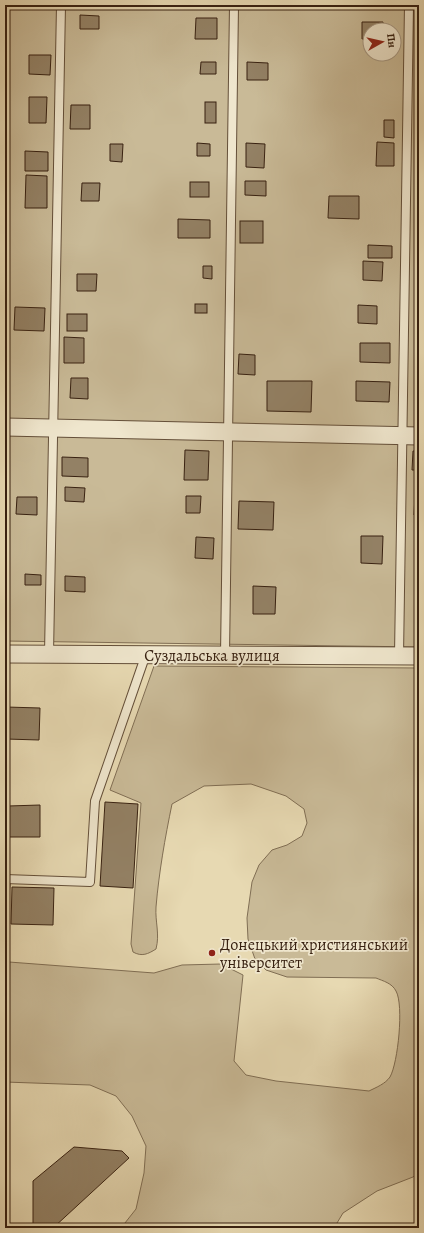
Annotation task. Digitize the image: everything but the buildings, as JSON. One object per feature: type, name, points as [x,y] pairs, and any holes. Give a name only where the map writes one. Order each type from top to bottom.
[{"type":"street","points":[[5,427],[419,436]]},
{"type":"street","name":"Суздальська вулиця","points":[[5,654],[419,656]]},
{"type":"lane","points":[[49,654],[61,5]]},
{"type":"lane","points":[[225,655],[234,5]]},
{"type":"lane","points":[[399,656],[409,5]]},
{"type":"lane","points":[[5,890],[5,879],[90,882],[95,801],[146,654]]},
{"type":"shaded area","points":[[5,5],[419,5],[419,647],[5,641]]},
{"type":"shaded area","points":[[154,666],[419,668],[419,1172],[413,1177],[377,1191],[343,1213],[334,1228],[121,1228],[136,1209],[144,1173],[146,1146],[132,1116],[116,1096],[90,1085],[5,1082],[9,962],[154,973],[182,965],[221,964],[243,975],[234,1061],[246,1075],[276,1081],[369,1091],[386,1082],[393,1070],[398,1047],[400,1008],[396,991],[392,986],[376,978],[287,977],[266,970],[255,959],[248,939],[247,918],[252,882],[259,865],[272,850],[287,845],[302,836],[307,823],[304,809],[286,796],[251,784],[204,786],[172,804],[162,855],[157,894],[156,912],[158,938],[156,949],[145,954],[133,952],[131,944],[141,803],[110,790]]},
{"type":"place","name":"Донецький християнський університет","points":[[212,953]]}]
